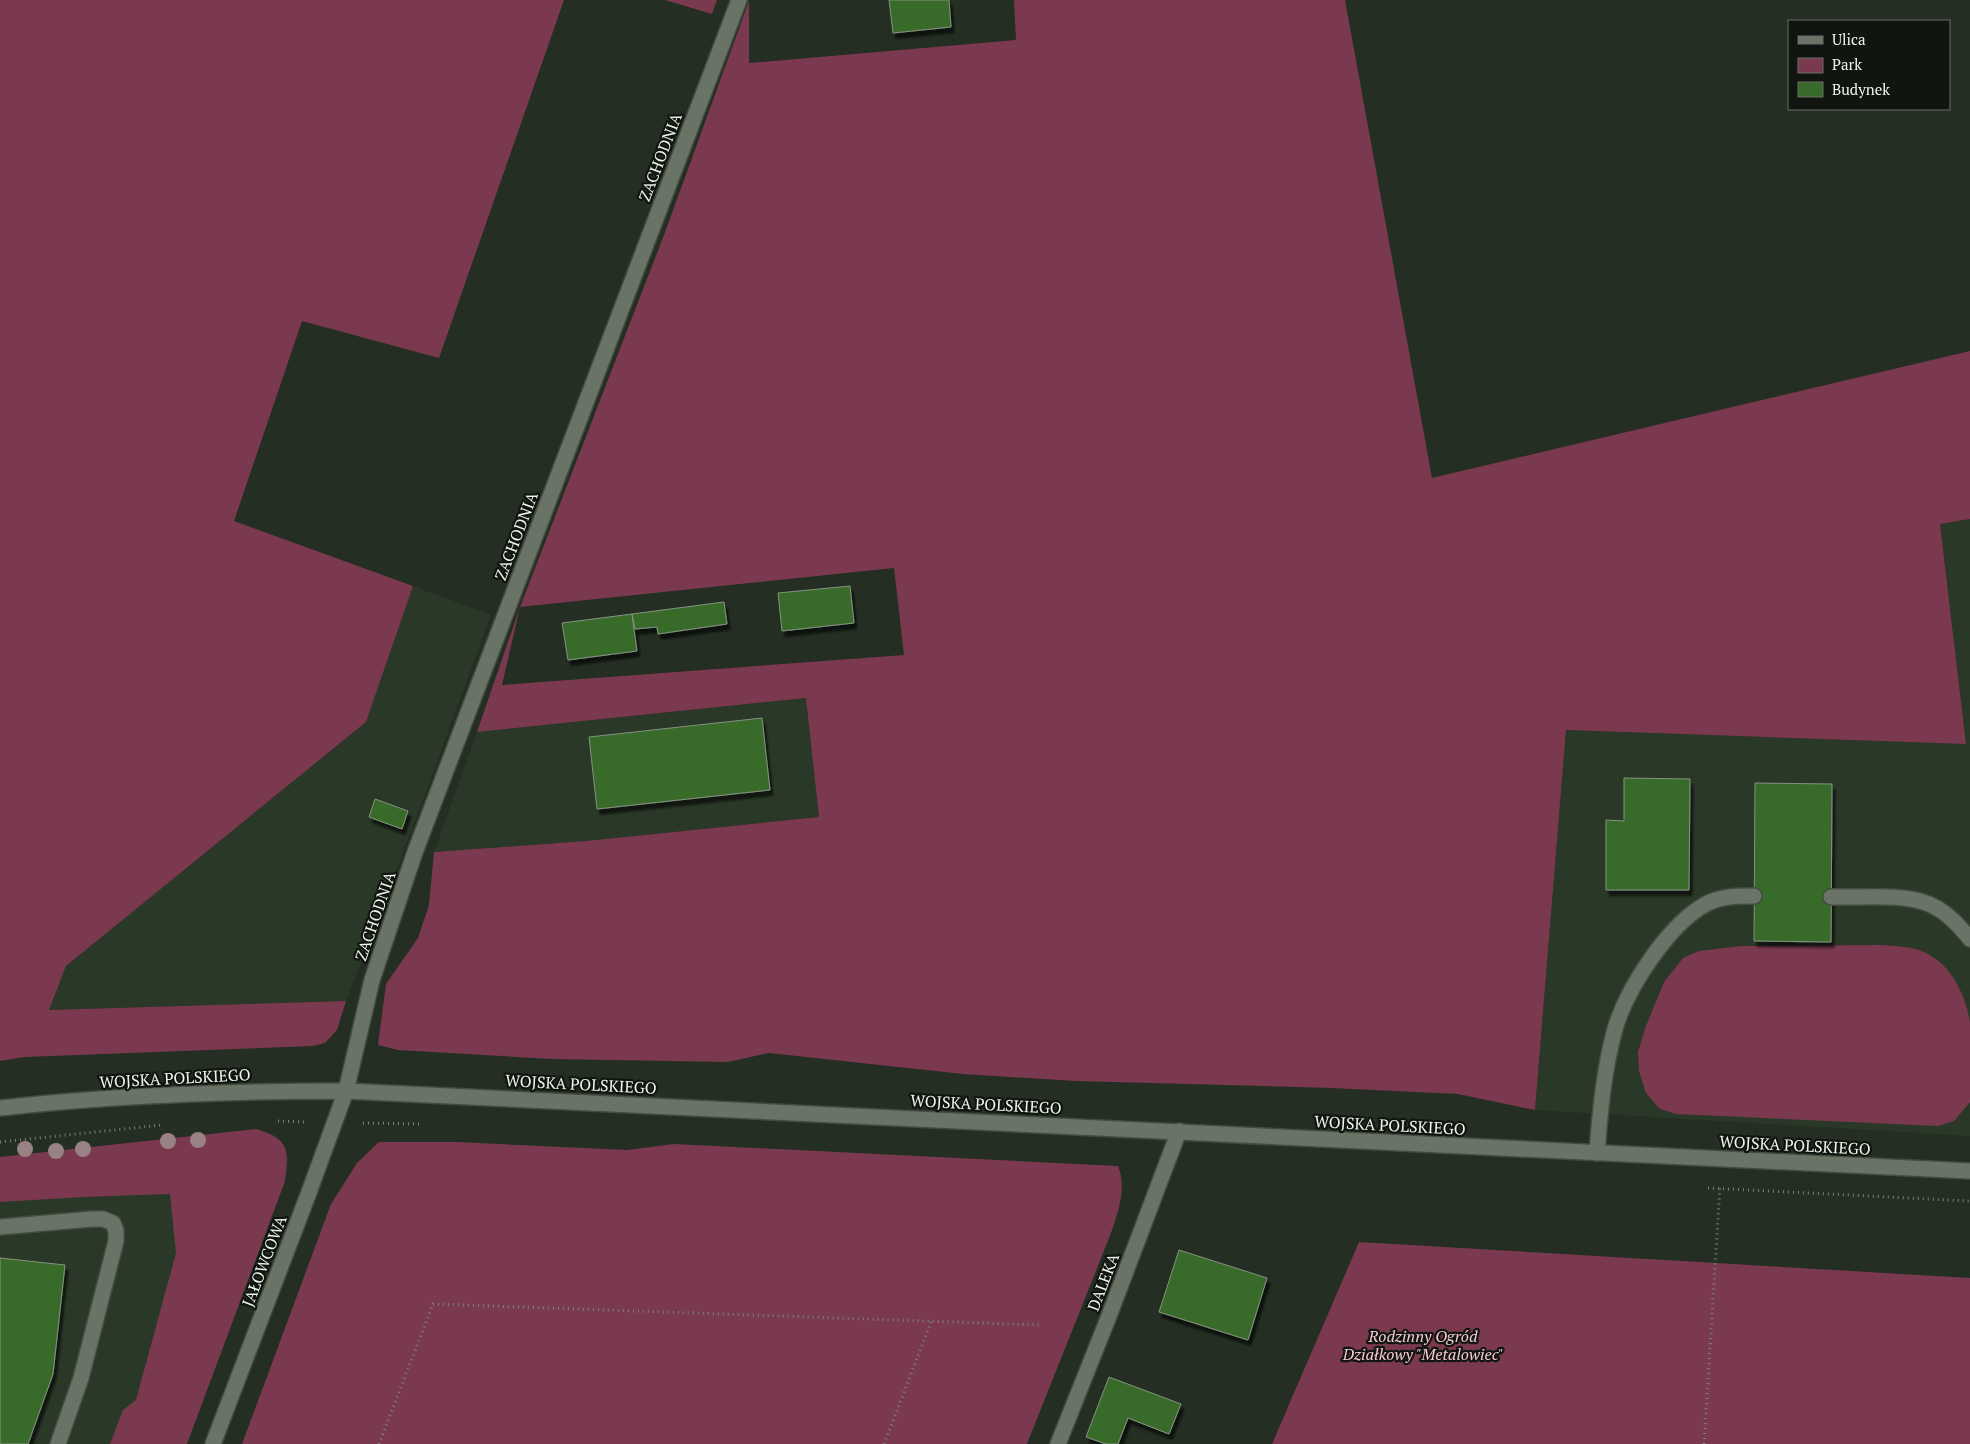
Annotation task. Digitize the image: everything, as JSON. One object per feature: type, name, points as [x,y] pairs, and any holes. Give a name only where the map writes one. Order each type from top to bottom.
[{"type":"main road","name":"ZACHODNIA","points":[[346,1091],[372,980],[415,852],[739,0]]},
{"type":"main road","points":[[1597,1153],[1606,1070],[1616,1028],[1640,976],[1670,934],[1700,908],[1719,899],[1733,896],[1754,896]]},
{"type":"main road","points":[[1831,897],[1900,898],[1930,904],[1946,914],[1970,939]]},
{"type":"main road","name":"WOJSKA POLSKIEGO","points":[[0,1108],[127,1096],[235,1091],[346,1091],[1970,1171]]},
{"type":"main road","name":"JAŁOWCOWA","points":[[213,1444],[346,1091]]},
{"type":"main road","name":"DALEKA","points":[[1058,1444],[1179,1131]]},
{"type":"main road","points":[[0,1227],[103,1219],[113,1223],[116,1231],[116,1241],[81,1378],[58,1444]]},
{"type":"path","points":[[270,1121],[424,1124]]},
{"type":"path","points":[[0,1142],[165,1125]]},
{"type":"path","points":[[1704,1444],[1722,1159]]},
{"type":"path","points":[[1700,1188],[1970,1201]]},
{"type":"path","points":[[379,1444],[433,1304],[1040,1325]]},
{"type":"path","points":[[884,1444],[931,1322]]},
{"type":"shaded area","points":[[1970,519],[1970,1136],[1535,1110],[1566,730],[1966,744],[1940,524]]},
{"type":"shaded area","points":[[413,586],[491,615],[422,803],[346,1001],[49,1010],[66,966],[366,722]]},
{"type":"shaded area","points":[[807,698],[819,817],[586,841],[434,852],[477,732]]},
{"type":"shaded area","points":[[256,1129],[274,1135],[283,1144],[288,1158],[285,1181],[187,1444],[0,1444],[0,1157]]},
{"type":"green space","points":[[0,0],[564,0],[439,358],[302,321],[234,521],[413,586],[366,722],[66,966],[49,1010],[346,1001],[337,1030],[325,1043],[313,1046],[24,1057],[0,1061]]},
{"type":"green space","points":[[665,0],[717,0],[712,14]]},
{"type":"green space","points":[[1014,0],[1345,0],[1432,478],[1970,351],[1970,519],[1940,524],[1966,744],[1566,730],[1535,1110],[1458,1094],[1332,1088],[1076,1081],[963,1074],[769,1053],[728,1062],[552,1059],[398,1050],[378,1045],[386,984],[418,938],[429,905],[434,852],[586,841],[819,817],[806,698],[477,732],[520,607],[664,235],[749,1],[749,63],[1016,40]],"holes":[[[894,568],[904,655],[502,685],[520,607]]]},
{"type":"green space","points":[[1881,945],[1910,948],[1930,955],[1954,979],[1965,1001],[1970,1023],[1970,1102],[1954,1121],[1938,1126],[1676,1114],[1660,1109],[1646,1093],[1639,1071],[1638,1052],[1646,1026],[1664,982],[1683,958],[1699,951],[1741,946]]},
{"type":"green space","points":[[256,1129],[281,1141],[287,1161],[285,1181],[187,1444],[110,1444],[123,1410],[136,1400],[176,1253],[170,1194],[0,1202],[0,1157]]},
{"type":"green space","points":[[379,1142],[457,1142],[627,1150],[674,1144],[1118,1166],[1121,1174],[1122,1191],[1111,1233],[1027,1444],[242,1444],[331,1204],[357,1163]]},
{"type":"green space","name":"Rodzinny Ogród Działkowy \"Metalowiec\"","points":[[1359,1242],[1970,1278],[1970,1444],[1272,1444]]},
{"type":"building","points":[[889,0],[949,0],[951,27],[893,33]]},
{"type":"building","points":[[850,586],[854,623],[782,631],[778,593]]},
{"type":"building","points":[[724,602],[727,624],[658,634],[657,627],[635,629],[632,614]]},
{"type":"building","points":[[632,614],[637,651],[568,660],[562,623]]},
{"type":"building","points":[[762,718],[770,790],[597,809],[589,737]]},
{"type":"building","points":[[1624,778],[1690,779],[1689,890],[1606,890],[1606,820],[1624,821]]},
{"type":"building","points":[[1755,783],[1832,784],[1831,942],[1754,941]]},
{"type":"building","points":[[375,799],[408,811],[402,829],[369,817]]},
{"type":"building","points":[[1179,1250],[1267,1278],[1248,1340],[1159,1312]]},
{"type":"building","points":[[0,1258],[65,1265],[53,1374],[28,1444],[0,1444]]},
{"type":"building","points":[[1109,1377],[1181,1404],[1169,1434],[1128,1418],[1118,1444],[1106,1444],[1086,1437]]}]
